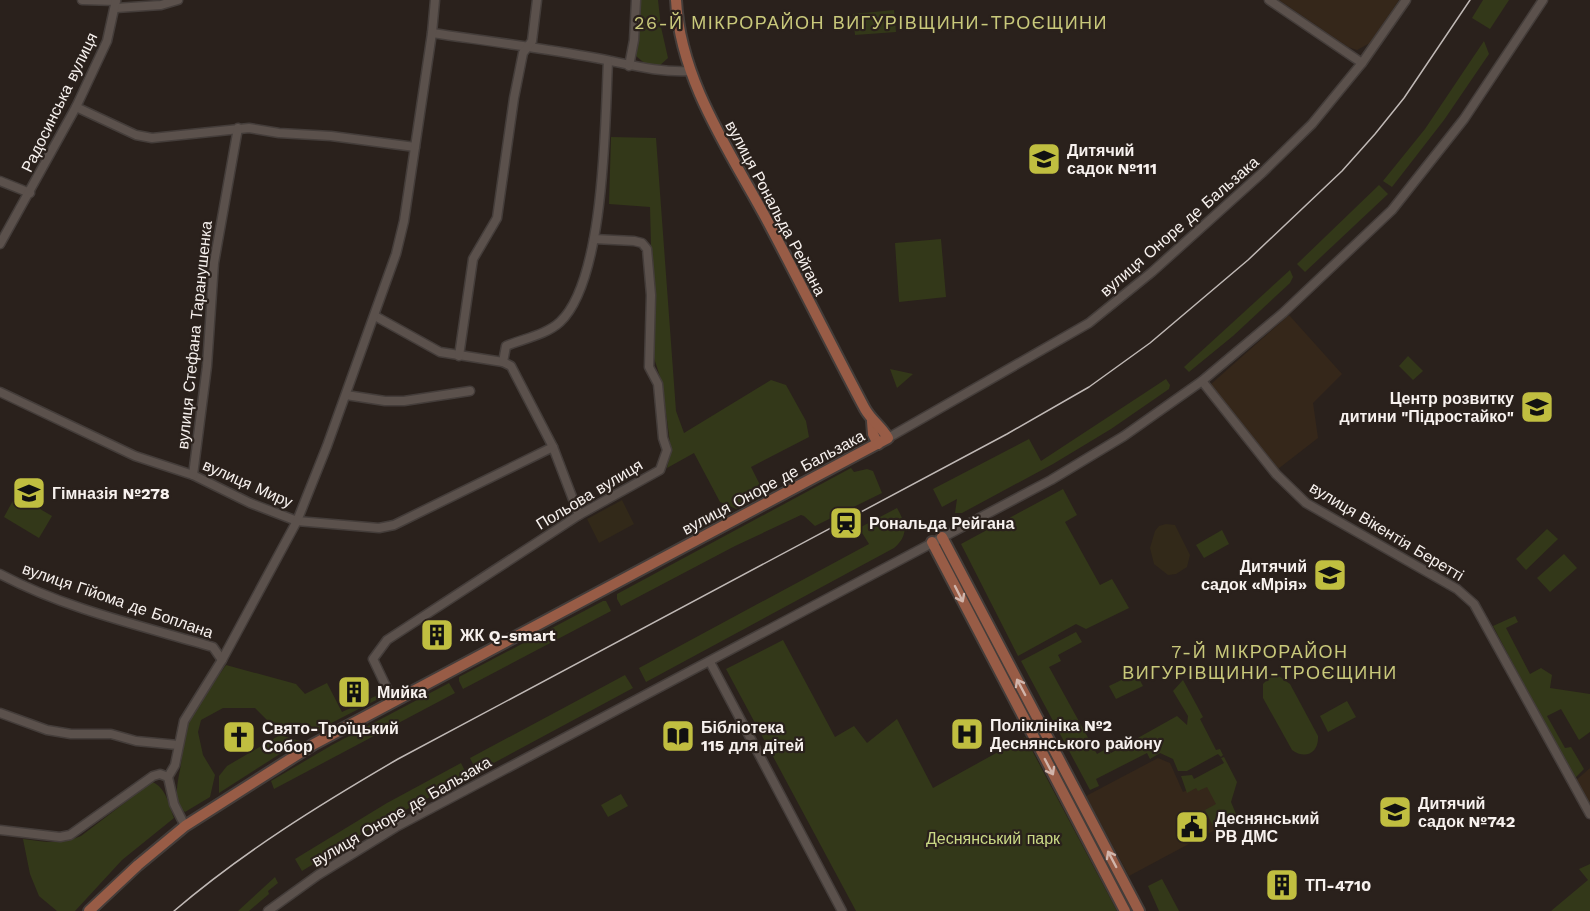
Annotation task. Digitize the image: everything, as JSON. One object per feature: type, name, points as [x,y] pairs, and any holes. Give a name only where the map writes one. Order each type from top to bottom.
[{"type":"main road","name":"вулиця Рональда Рейгана","points":[[676,0],[682,44],[691,71],[722,139],[872,422],[873,434],[878,444]]},
{"type":"main road","name":"вулиця Рональда Рейгана","points":[[872,422],[881,427],[888,438]]},
{"type":"main road","name":"вулиця Оноре де Бальзака","points":[[90,911],[138,865],[185,826],[314,744],[888,438]]},
{"type":"main road","points":[[937,540],[1125,911]]},
{"type":"main road","points":[[937,540],[1139,911]]},
{"type":"street","points":[[82,0],[161,5],[178,0]]},
{"type":"street","points":[[185,826],[174,804],[168,777],[175,765],[184,721],[222,660],[297,521],[346,395],[396,254],[404,221],[435,0]]},
{"type":"street","points":[[459,356],[473,259],[497,218],[514,98],[523,53],[531,41],[537,0]]},
{"type":"street","points":[[629,66],[634,40],[636,0]]},
{"type":"street","points":[[1269,0],[1362,63]]},
{"type":"street","name":"вулиця Оноре де Бальзака","points":[[888,438],[1100,315],[1169,258],[1263,173],[1312,124],[1362,63],[1406,0]]},
{"type":"street","name":"вулиця Оноре де Бальзака","points":[[268,911],[318,875],[396,827],[1051,480],[1125,436],[1202,381],[1291,305],[1405,195],[1464,119],[1543,0]]},
{"type":"street","name":"Радосинська вулиця","points":[[0,244],[76,107],[107,41],[116,3]]},
{"type":"street","points":[[432,33],[527,47],[629,66],[674,72],[691,71]]},
{"type":"street","points":[[503,362],[506,346],[554,327],[561,321],[577,297],[582,283],[594,239],[602,184],[608,61]]},
{"type":"street","points":[[76,107],[136,135],[152,138],[249,128],[415,147]]},
{"type":"street","name":"вулиця Стефана Таранушенка","points":[[193,474],[207,366],[214,263],[238,128]]},
{"type":"street","points":[[0,182],[30,193]]},
{"type":"street","name":"Польова вулиця","points":[[393,701],[373,659],[387,640],[579,515],[660,470],[667,450],[663,438],[658,384],[649,367],[651,295],[647,249],[642,243],[633,241],[594,239]]},
{"type":"street","points":[[375,316],[440,352],[503,362],[511,366],[553,447],[579,515]]},
{"type":"street","name":"вулиця Вікентія Беретті","points":[[1202,381],[1276,474],[1306,503],[1457,589],[1474,604],[1590,814]]},
{"type":"street","points":[[346,395],[385,401],[404,401],[470,391]]},
{"type":"street","name":"вулиця Миру","points":[[0,392],[135,456],[193,474],[250,503],[297,521],[379,528],[394,525],[553,447]]},
{"type":"street","name":"вулиця Гійома де Боплана","points":[[0,574],[26,588],[213,647],[222,660]]},
{"type":"street","points":[[710,662],[842,911]]},
{"type":"street","points":[[0,714],[72,734],[111,734],[136,741],[178,745]]},
{"type":"street","points":[[0,830],[60,837],[70,835],[153,776],[160,774],[168,777]]},
{"type":"shaded area","points":[[1279,0],[1399,0],[1370,43],[1357,50],[1348,47]]},
{"type":"shaded area","points":[[1289,315],[1342,374],[1313,403],[1318,438],[1278,469],[1210,385]]},
{"type":"shaded area","points":[[622,500],[634,524],[599,543],[587,519]]},
{"type":"shaded area","points":[[1175,525],[1190,555],[1187,567],[1176,574],[1168,575],[1154,564],[1150,548],[1155,531],[1159,526]]},
{"type":"shaded area","points":[[1158,758],[1170,763],[1183,792],[1205,782],[1228,823],[1129,876],[1086,796]]},
{"type":"shaded area","points":[[1590,768],[1590,811],[1574,782]]},
{"type":"green space","points":[[637,0],[658,0],[668,58],[658,67],[648,66],[636,56]]},
{"type":"green space","points":[[1483,0],[1509,0],[1490,29],[1472,18]]},
{"type":"green space","points":[[894,10],[896,32],[855,35],[853,14]]},
{"type":"green space","points":[[1484,41],[1489,54],[1444,120],[1392,187],[1383,181],[1425,129]]},
{"type":"green space","points":[[611,137],[656,138],[676,411],[684,433],[771,380],[786,385],[806,421],[809,437],[751,467],[761,487],[760,497],[736,509],[720,502],[694,453],[667,468],[671,450],[662,383],[654,358],[650,207],[609,204]]},
{"type":"green space","points":[[1379,185],[1388,194],[1305,272],[1297,264]]},
{"type":"green space","points":[[941,239],[946,297],[899,302],[895,243]]},
{"type":"green space","points":[[1290,270],[1293,277],[1290,283],[1233,336],[1189,372],[1184,367]]},
{"type":"green space","points":[[1408,356],[1423,371],[1413,380],[1399,366]]},
{"type":"green space","points":[[890,369],[913,374],[897,388]]},
{"type":"green space","points":[[1166,379],[1170,385],[1169,389],[1111,429],[1053,464],[962,513],[955,513],[957,499],[942,507],[933,489],[1029,439],[1041,461]]},
{"type":"green space","points":[[851,468],[854,472],[867,469],[873,471],[882,493],[815,526],[801,515],[735,546],[621,606],[617,594]]},
{"type":"green space","points":[[1063,489],[1077,515],[1065,522],[1100,585],[1112,579],[1129,608],[1086,629],[1076,624],[1018,656],[961,544]]},
{"type":"green space","points":[[16,495],[52,516],[39,538],[4,517]]},
{"type":"green space","points":[[897,508],[904,524],[904,534],[894,548],[646,682],[639,668],[869,544],[859,528]]},
{"type":"green space","points":[[1547,529],[1558,539],[1526,570],[1516,559]]},
{"type":"green space","points":[[1222,530],[1229,544],[1204,558],[1196,545]]},
{"type":"green space","points":[[1564,554],[1577,568],[1550,592],[1537,578]]},
{"type":"green space","points":[[606,601],[611,611],[463,689],[459,677]]},
{"type":"green space","points":[[1515,616],[1518,622],[1506,628],[1530,674],[1541,668],[1552,675],[1550,688],[1590,694],[1590,732],[1579,740],[1561,709],[1547,716],[1565,748],[1571,747],[1584,769],[1574,779],[1493,626]]},
{"type":"green space","points":[[1076,632],[1082,642],[1058,655],[1061,661],[1049,667],[1097,754],[1108,748],[1111,753],[1177,716],[1187,725],[1188,716],[1173,691],[1183,680],[1203,717],[1200,719],[1216,750],[1220,749],[1223,755],[1221,757],[1218,754],[1187,771],[1178,771],[1173,759],[1160,753],[1150,759],[1147,753],[1096,779],[1099,786],[1090,790],[1021,661]]},
{"type":"green space","name":"Деснянський парк","points":[[783,640],[835,737],[854,726],[867,743],[897,719],[933,788],[1025,737],[1117,911],[856,911],[726,669]]},
{"type":"green space","points":[[226,665],[296,684],[305,694],[327,683],[342,712],[382,693],[384,696],[306,736],[274,727],[255,708],[223,708],[201,720],[198,732],[203,755],[215,775],[210,797],[185,812],[178,802],[177,790],[186,728],[196,708]]},
{"type":"green space","points":[[1136,673],[1143,686],[1116,699],[1109,686]]},
{"type":"green space","points":[[625,675],[633,688],[477,772],[470,758]]},
{"type":"green space","points":[[1279,676],[1290,684],[1318,736],[1316,747],[1310,753],[1302,754],[1292,750],[1263,698],[1263,684],[1269,678]]},
{"type":"green space","points":[[449,683],[455,693],[274,789],[271,781],[332,745]]},
{"type":"green space","points":[[1347,701],[1356,717],[1328,732],[1320,716]]},
{"type":"green space","points":[[280,735],[300,741],[219,793],[219,776],[227,766]]},
{"type":"green space","points":[[1224,757],[1237,782],[1231,802],[1236,814],[1213,826],[1205,810],[1216,804],[1207,787],[1198,791],[1196,788],[1187,793],[1181,776],[1192,775],[1194,779],[1224,763],[1221,758]]},
{"type":"green space","points":[[461,763],[468,777],[375,826],[302,871],[295,859],[387,803]]},
{"type":"green space","points":[[152,782],[164,792],[174,818],[122,860],[75,911],[57,911],[39,896],[30,874],[23,839],[59,842],[81,836]]},
{"type":"green space","points":[[621,794],[628,806],[608,817],[601,805]]},
{"type":"green space","points":[[1590,864],[1590,911],[1551,911],[1588,880],[1579,869]]},
{"type":"green space","points":[[275,877],[278,883],[268,891],[269,894],[249,911],[238,911]]},
{"type":"green space","points":[[1162,879],[1179,911],[1159,911],[1148,886]]},
{"type":"tram line","points":[[174,911],[254,849],[398,759],[1007,434],[1089,387],[1150,343],[1248,260],[1342,171],[1404,98],[1470,0]]},
{"type":"place","name":"Дитячий садок №111","points":[[1044,159]]},
{"type":"place","name":"Центр розвитку дитини \"Підростайко\"","points":[[1537,407]]},
{"type":"place","name":"Гімназія №278","points":[[29,493]]},
{"type":"place","name":"Рональда Рейгана","points":[[846,523]]},
{"type":"place","name":"Дитячий садок «Мрія»","points":[[1330,575]]},
{"type":"place","name":"ЖК Q-smart","points":[[437,635]]},
{"type":"place","name":"Мийка","points":[[354,692]]},
{"type":"place","name":"Поліклініка №2 Деснянського району","points":[[967,734]]},
{"type":"place","name":"Бібліотека 115 для дітей","points":[[678,736]]},
{"type":"place","name":"Свято-Троїцький Собор","points":[[239,737]]},
{"type":"place","name":"Дитячий садок №742","points":[[1395,812]]},
{"type":"place","name":"Деснянський РВ ДМС","points":[[1192,827]]},
{"type":"place","name":"ТП-4710","points":[[1282,885]]},
{"type":"district","name":"26-Й МІКРОРАЙОН ВИГУРІВЩИНИ-ТРОЄЩИНИ","points":[[871,23]]},
{"type":"district","name":"7-Й МІКРОРАЙОН ВИГУРІВЩИНИ-ТРОЄЩИНИ","points":[[1260,662]]}]
